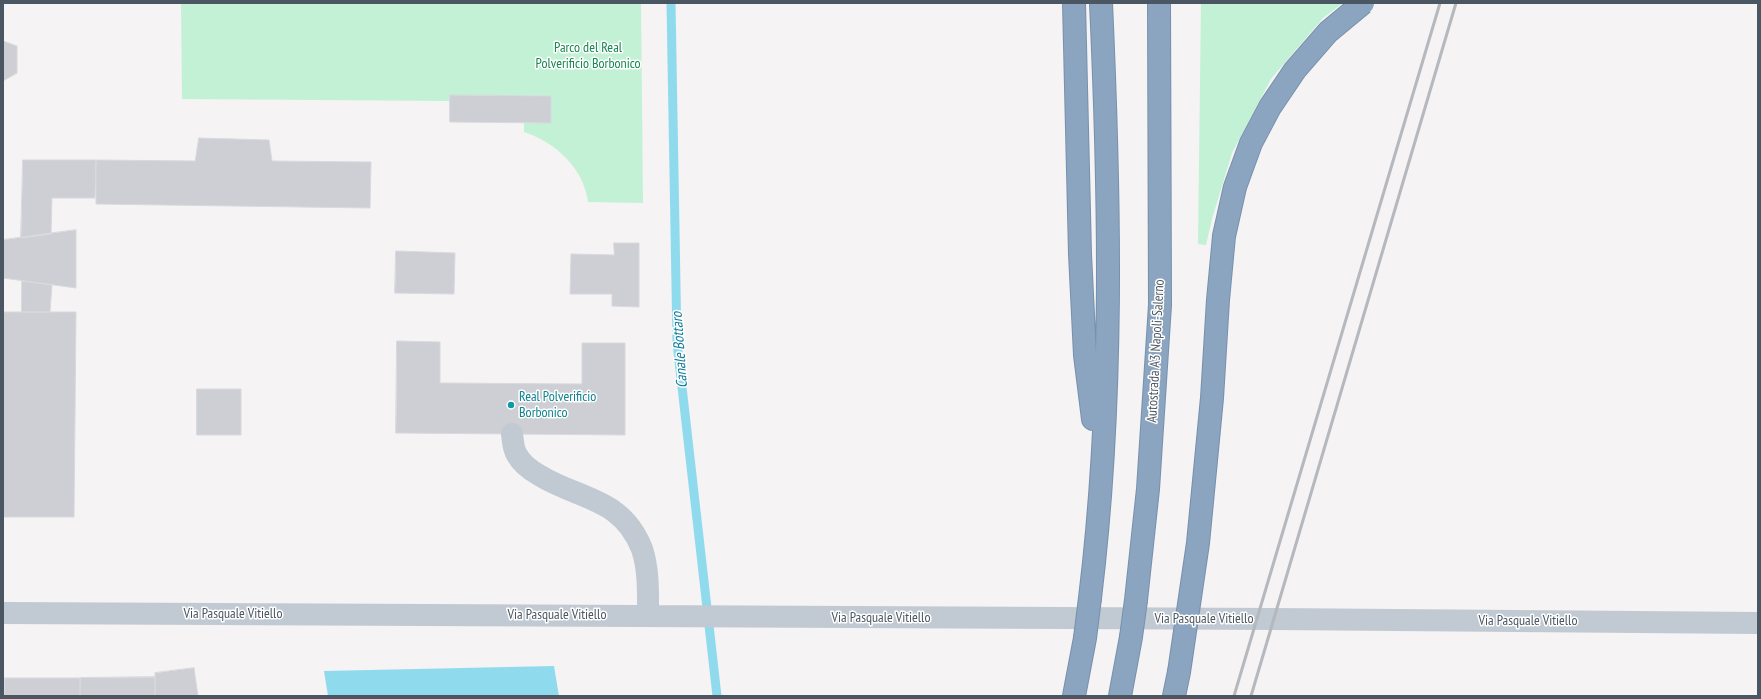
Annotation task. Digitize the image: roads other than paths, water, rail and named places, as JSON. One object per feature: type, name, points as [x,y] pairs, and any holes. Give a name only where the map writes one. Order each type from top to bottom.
[{"type":"highway","points":[[1074,3],[1080,254],[1085,355],[1101,482]]},
{"type":"highway","points":[[1074,696],[1085,638],[1096,545],[1101,482],[1109,302],[1109,225],[1101,3]]},
{"type":"highway","name":"Autostrada A3 Napoli-Salerno","points":[[1120,696],[1131,637],[1148,489],[1160,304],[1159,3]]},
{"type":"highway","points":[[1174,696],[1179,672],[1198,543],[1224,236],[1235,187],[1251,143],[1270,107],[1295,70],[1328,32],[1363,3]]},
{"type":"street","points":[[512,434],[516,454],[526,468],[549,481],[605,504],[622,517],[642,549],[648,579],[648,616]]},
{"type":"street","name":"Via Pasquale Vitiello","points":[[3,613],[1758,623]]},
{"type":"water","points":[[554,666],[559,696],[328,696],[324,671]]},
{"type":"waterway","name":"Canale Bottaro","points":[[671,3],[677,343],[717,696]]},
{"type":"railway","points":[[1234,696],[1440,3]]},
{"type":"railway","points":[[1251,696],[1456,3]]},
{"type":"place","name":"Real Polverificio Borbonico","points":[[511,405]]},
{"type":"park label","name":"Parco del Real Polverificio Borbonico","points":[[588,56]]}]
